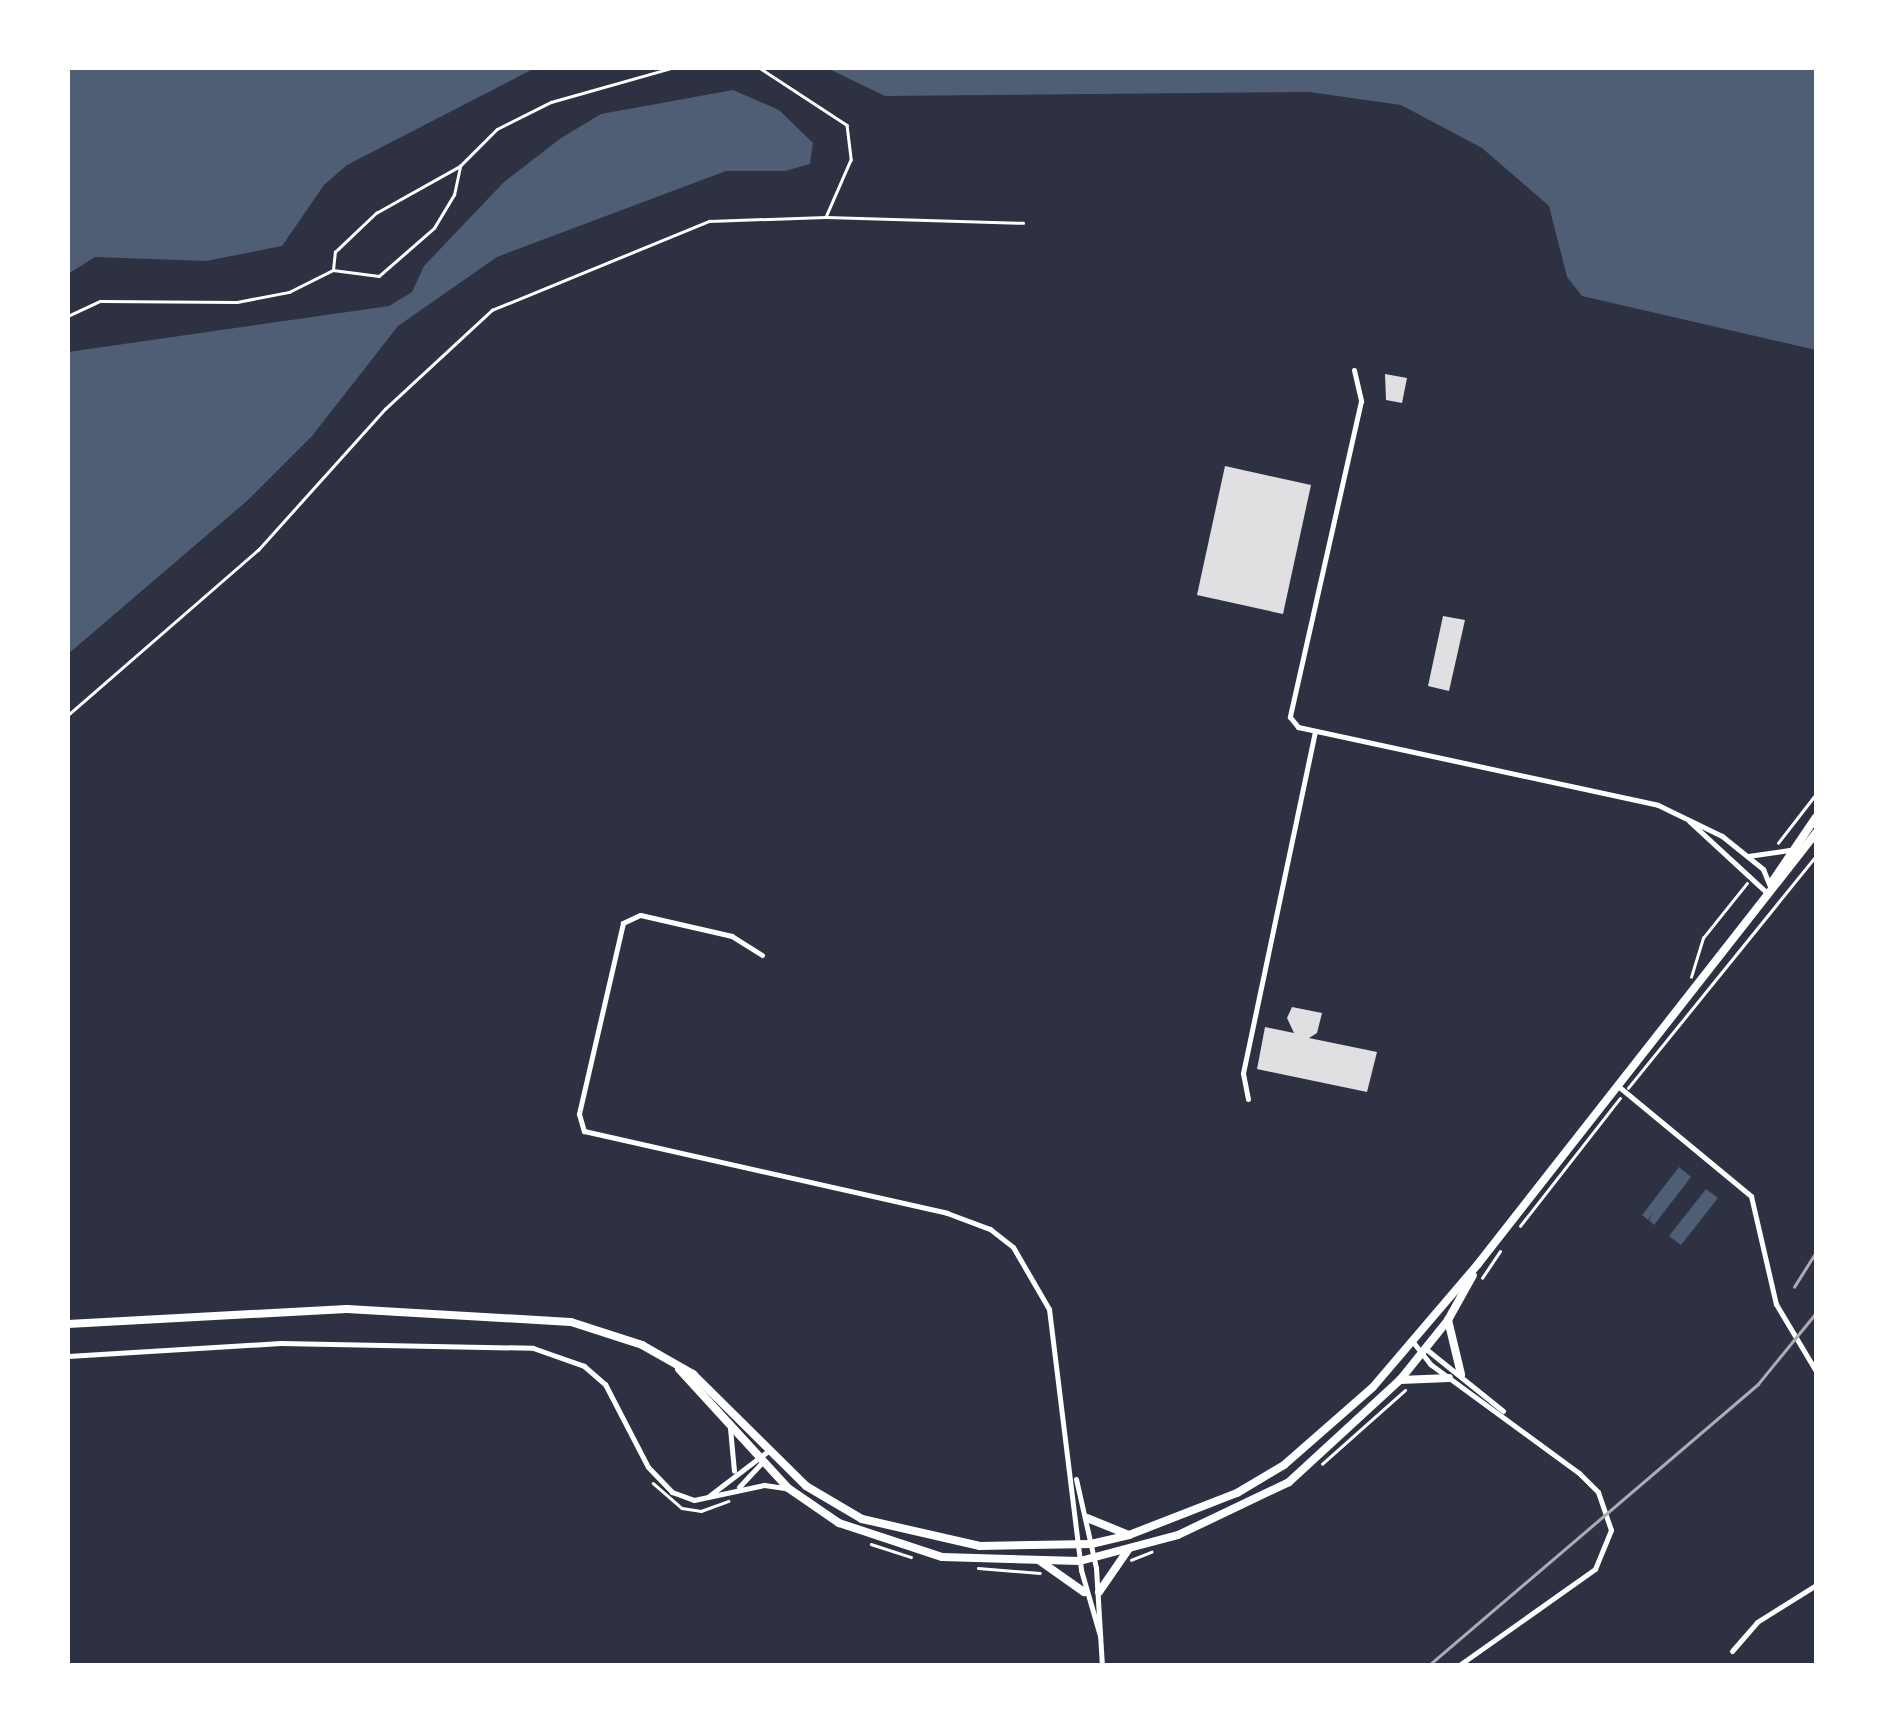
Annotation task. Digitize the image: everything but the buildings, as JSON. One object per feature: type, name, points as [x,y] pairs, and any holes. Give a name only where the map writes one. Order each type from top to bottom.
[{"type":"main road","points":[[1768,889],[1790,850],[1816,816]]},
{"type":"main road","points":[[68,1324],[347,1309],[476,1313],[571,1322],[642,1345],[676,1365],[725,1402],[768,1450],[829,1502],[902,1533],[980,1546],[1091,1544],[1129,1535],[1237,1494],[1284,1464],[1362,1398],[1622,1089],[1768,889],[1816,833]]},
{"type":"main road","points":[[676,1365],[788,1488],[838,1523],[898,1548],[979,1562],[1080,1560],[1128,1550],[1194,1528],[1290,1482],[1400,1380],[1448,1320],[1478,1264]]},
{"type":"main road","points":[[1448,1320],[1461,1374]]},
{"type":"main road","points":[[1400,1380],[1449,1378]]},
{"type":"main road","points":[[1087,1518],[1129,1535]]},
{"type":"main road","points":[[1100,1592],[1128,1550]]},
{"type":"main road","points":[[1040,1561],[1084,1592]]},
{"type":"street","points":[[1354,370],[1361,401],[1290,716],[1298,727],[1622,796],[1683,815],[1748,856],[1768,889]]},
{"type":"street","points":[[1248,1099],[1242,1072],[1315,731]]},
{"type":"street","points":[[1683,815],[1768,889]]},
{"type":"street","points":[[1748,856],[1790,850]]},
{"type":"street","points":[[762,955],[732,936],[640,915],[623,922],[580,1114],[584,1130],[947,1213],[998,1234],[1025,1264],[1050,1309],[1084,1592],[1100,1636]]},
{"type":"street","points":[[1622,1089],[1751,1196],[1776,1304],[1816,1371]]},
{"type":"street","points":[[1412,1342],[1461,1374],[1598,1492],[1611,1530],[1596,1569],[1458,1666]]},
{"type":"street","points":[[68,1356],[281,1343],[532,1348],[572,1360],[605,1384],[661,1484],[682,1498],[707,1498],[738,1489],[788,1488]]},
{"type":"street","points":[[1424,1351],[1449,1378],[1508,1416]]},
{"type":"street","points":[[729,1425],[734,1474]]},
{"type":"street","points":[[707,1498],[768,1450]]},
{"type":"street","points":[[738,1489],[759,1458]]},
{"type":"street","points":[[1072,1467],[1087,1518],[1100,1592],[1102,1666]]},
{"type":"street","points":[[1732,1651],[1757,1622],[1816,1585]]},
{"type":"path","points":[[333,270],[335,252],[376,212],[460,166],[497,129],[551,102],[671,68]]},
{"type":"path","points":[[760,68],[847,125],[851,160],[826,216]]},
{"type":"path","points":[[68,316],[100,301],[237,302],[289,292],[333,270],[379,276],[434,228],[454,195],[460,166]]},
{"type":"path","points":[[68,715],[258,550],[385,410],[492,310],[709,220],[826,216],[1023,224]]},
{"type":"path","points":[[1768,850],[1816,794]]},
{"type":"path","points":[[1513,1234],[1622,1089],[1816,856]]},
{"type":"path","points":[[1690,982],[1702,938],[1752,879]]},
{"type":"path","points":[[1472,1292],[1503,1248]]},
{"type":"water","points":[[68,68],[535,68],[347,165],[324,185],[282,246],[206,261],[95,257],[68,274]]},
{"type":"water","points":[[827,68],[1816,68],[1816,350],[1582,296],[1567,277],[1549,206],[1482,148],[1401,105],[1309,92],[885,96]]},
{"type":"water","points":[[733,90],[779,110],[813,143],[810,164],[785,171],[726,171],[497,257],[398,326],[312,436],[248,500],[68,654],[68,352],[389,306],[412,292],[424,266],[504,182],[561,138],[601,114]]},
{"type":"water","points":[[1679,1167],[1691,1177],[1654,1225],[1649,1220],[1655,1211],[1648,1220],[1642,1215]]},
{"type":"water","points":[[1706,1189],[1718,1198],[1681,1245],[1669,1236]]},
{"type":"railway","points":[[1794,1287],[1816,1252]]},
{"type":"railway","points":[[1428,1666],[1758,1384],[1816,1313]]}]
